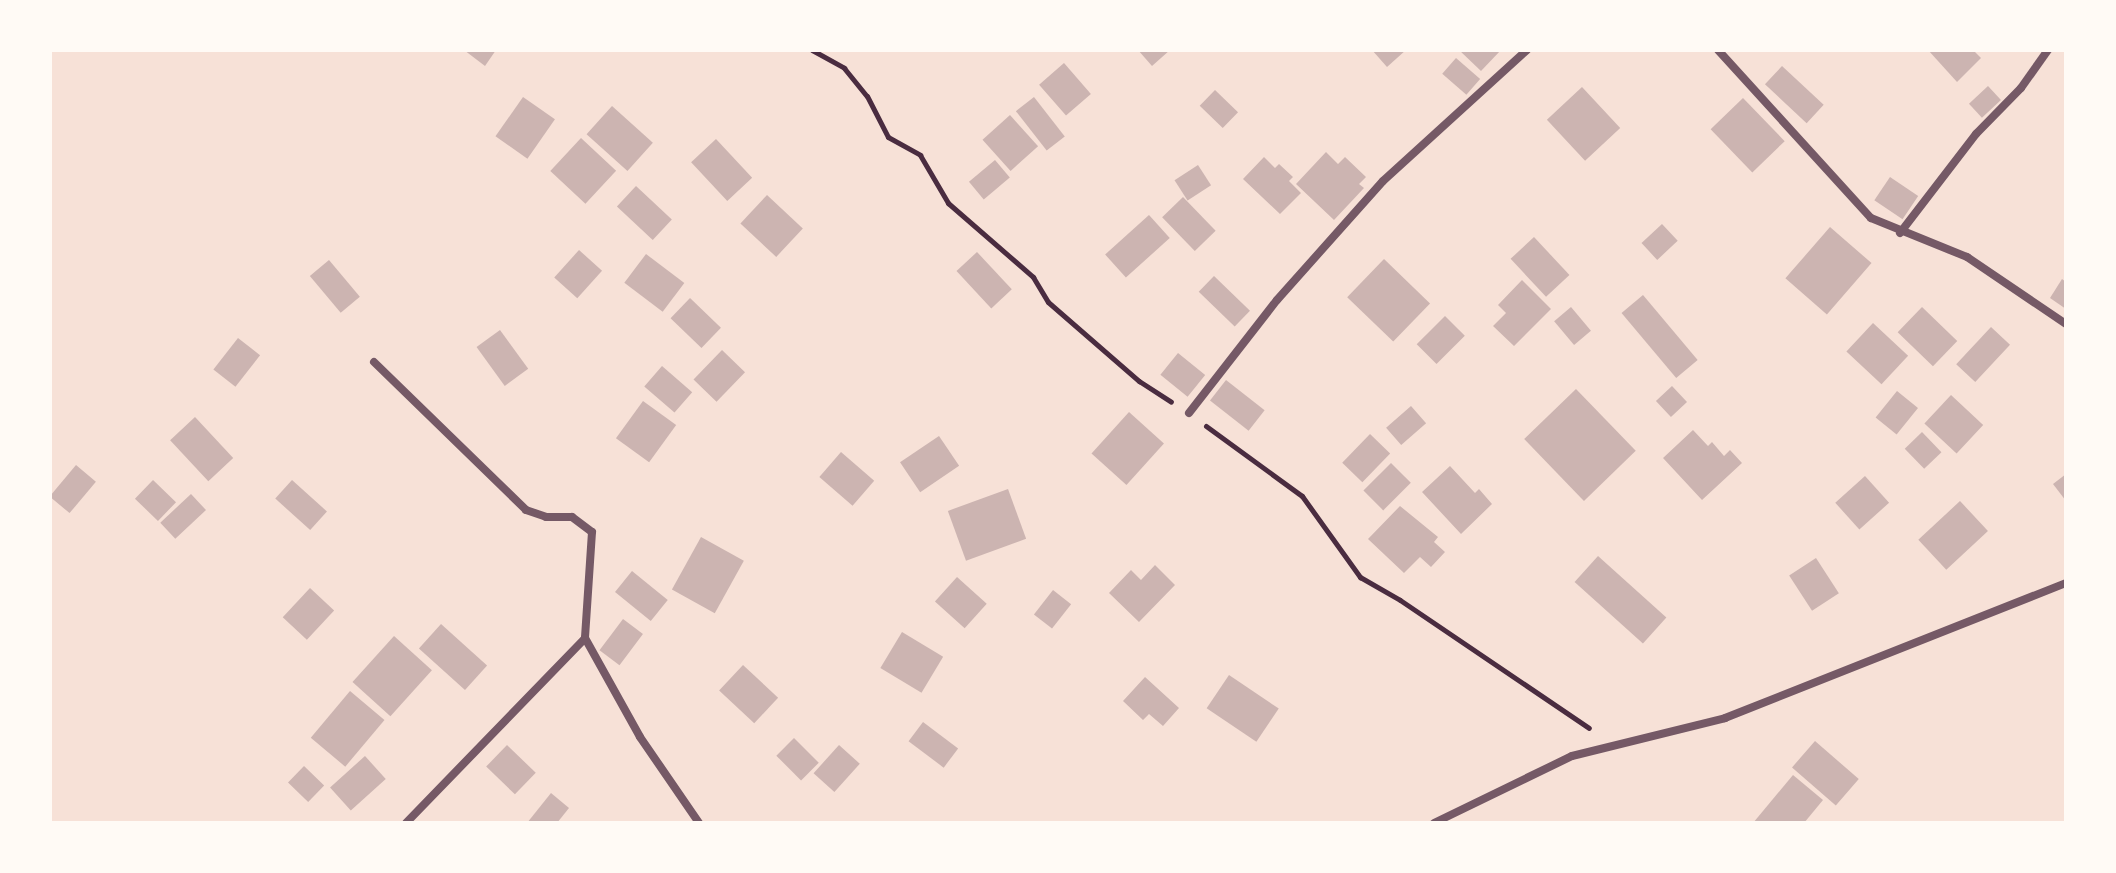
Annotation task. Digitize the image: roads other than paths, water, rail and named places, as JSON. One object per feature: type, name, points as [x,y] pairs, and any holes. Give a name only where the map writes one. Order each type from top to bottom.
[{"type":"street","points":[[1189,413],[1277,300],[1383,181],[1527,50]]},
{"type":"street","points":[[1718,50],[1871,218],[1900,233],[1967,257],[2066,324]]},
{"type":"street","points":[[1900,233],[1976,134],[2021,88],[2048,50]]},
{"type":"street","points":[[374,362],[526,510],[546,517],[572,517],[592,532],[585,638],[640,737],[699,823]]},
{"type":"street","points":[[1434,823],[1572,756],[1725,718],[2066,583]]},
{"type":"street","points":[[406,823],[585,638]]}]
